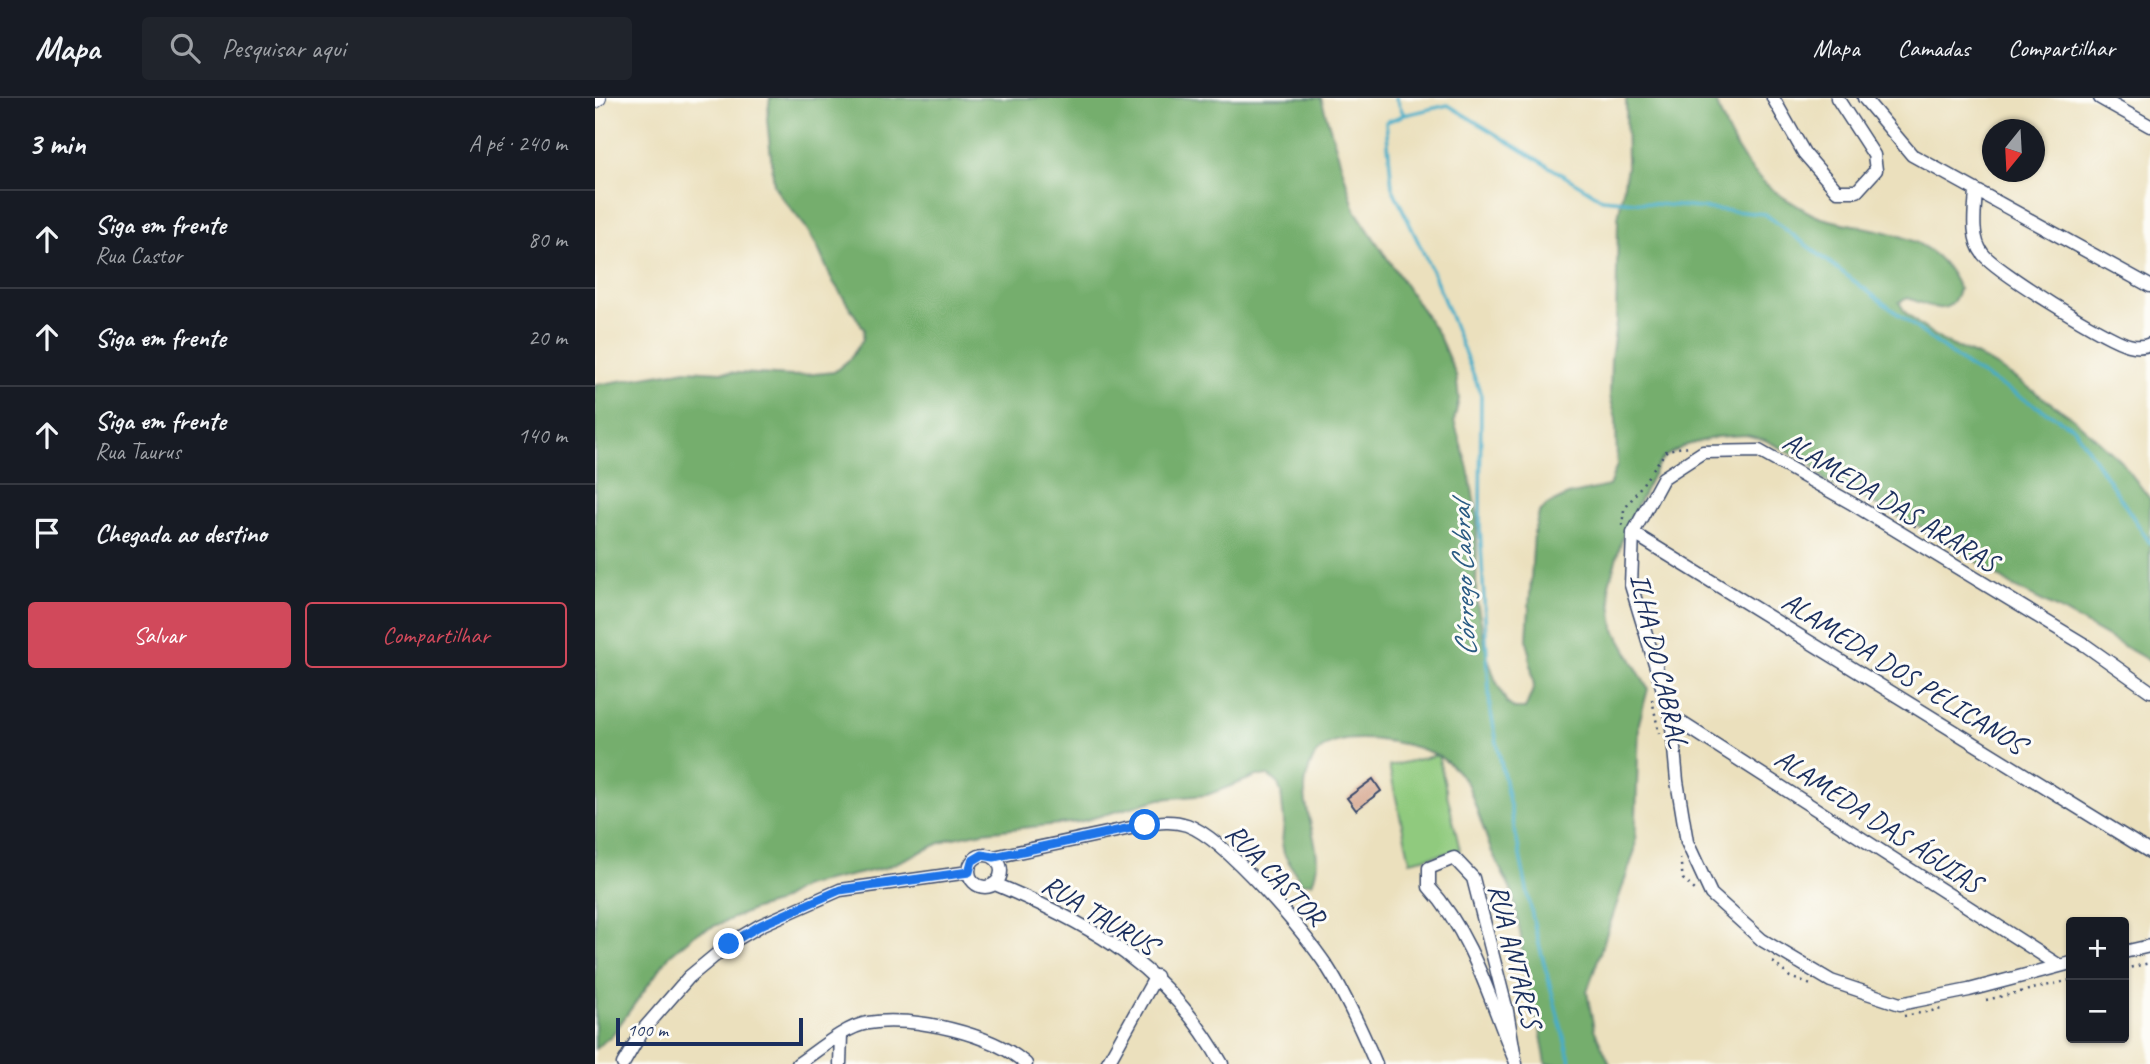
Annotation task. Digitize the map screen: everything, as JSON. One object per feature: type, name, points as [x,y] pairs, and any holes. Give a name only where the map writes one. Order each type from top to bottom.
[{"type":"street","points":[[1773,98],[1804,153],[1837,191],[1857,191],[1876,170],[1874,155],[1837,98]]},
{"type":"street","points":[[1864,98],[1912,155],[2150,286]]},
{"type":"street","points":[[2100,98],[2150,126]]},
{"type":"street","points":[[1976,191],[1976,238],[1981,253],[1996,267],[2079,320],[2128,345],[2144,347],[2150,344]]},
{"type":"street","name":"ALAMEDA DAS ARARAS","points":[[2066,965],[1969,990],[1900,1004],[1831,981],[1762,940],[1711,894],[1687,842],[1677,781],[1671,716],[1631,585],[1627,536],[1663,478],[1703,453],[1759,451],[1853,504],[2085,645],[2150,691]]},
{"type":"street","name":"ALAMEDA DOS PELICANOS","points":[[1627,536],[2150,852]]},
{"type":"street","name":"ALAMEDA DAS ÁGUIAS","points":[[1671,716],[2066,965]]},
{"type":"street","name":"RUA CASTOR","points":[[994,857],[1168,821],[1197,830],[1235,860],[1291,920],[1329,969],[1376,1064]]},
{"type":"street","points":[[988,855],[994,857],[999,861],[1001,873],[995,884],[978,886],[971,880],[969,872],[972,861],[988,855]]},
{"type":"street","name":"RUA ANTARES","points":[[1454,858],[1473,878],[1507,1011],[1515,1061],[1465,939],[1447,906],[1429,887],[1429,868],[1454,858]]},
{"type":"street","points":[[623,1064],[642,1031],[689,977],[729,944],[761,925],[840,890],[969,872]]},
{"type":"street","name":"RUA TAURUS","points":[[995,884],[1079,923],[1111,942],[1156,976],[1207,1039],[1221,1064]]},
{"type":"street","points":[[2129,951],[2150,946]]},
{"type":"street","points":[[1107,1064],[1156,976]]},
{"type":"street","points":[[799,1064],[841,1035],[866,1023],[912,1022],[962,1031],[1016,1055],[1026,1064]]},
{"type":"street","points":[[840,1064],[841,1035]]},
{"type":"path","name":"ILHA DO CABRAL","points":[[1627,536],[1624,510],[1667,450],[1695,446]]},
{"type":"path","points":[[1892,513],[1963,555]]},
{"type":"path","name":"ILHA DO CABRAL","points":[[1648,687],[1661,742]]},
{"type":"path","points":[[1678,851],[1683,879],[1702,897]]},
{"type":"path","points":[[1770,959],[1790,977],[1816,986]]},
{"type":"path","points":[[2129,968],[2150,963]]},
{"type":"path","points":[[1983,1000],[2066,981]]},
{"type":"path","points":[[1894,1013],[1907,1017],[1945,1009]]},
{"type":"green space","points":[[770,98],[1321,98],[1355,210],[1438,334],[1456,375],[1459,399],[1454,421],[1468,468],[1477,515],[1476,598],[1488,658],[1507,703],[1515,709],[1525,709],[1534,687],[1527,639],[1534,533],[1539,513],[1547,505],[1568,495],[1609,486],[1617,465],[1616,419],[1610,396],[1616,324],[1618,218],[1627,167],[1626,98],[1715,98],[1727,130],[1743,159],[1778,194],[1818,217],[1901,236],[1934,254],[1948,269],[1959,289],[1950,305],[1945,308],[1931,307],[1908,298],[1899,302],[1917,323],[1944,342],[1982,358],[2012,376],[2074,419],[2121,461],[2150,499],[2150,661],[2012,586],[1940,536],[1825,481],[1812,464],[1765,440],[1746,435],[1716,437],[1684,446],[1664,457],[1658,465],[1625,529],[1609,584],[1614,628],[1648,689],[1639,723],[1635,850],[1587,992],[1594,1029],[1610,1064],[1546,1064],[1522,961],[1521,937],[1512,892],[1491,850],[1468,785],[1447,762],[1432,753],[1392,742],[1360,739],[1333,743],[1322,749],[1315,756],[1308,772],[1306,799],[1317,856],[1312,883],[1301,883],[1284,854],[1281,792],[1277,782],[1268,776],[1257,776],[1207,795],[1160,799],[1079,822],[983,832],[949,839],[885,868],[804,886],[776,903],[695,934],[670,955],[612,1035],[595,1049],[595,385],[686,370],[793,376],[834,372],[850,359],[863,339],[864,329],[832,280],[817,246],[774,185],[767,119]]},
{"type":"green space","points":[[1438,755],[1460,850],[1410,861],[1389,766]]},
{"type":"building","points":[[1373,779],[1381,791],[1356,810],[1347,798]]},
{"type":"waterway","name":"Córrego Cabral","points":[[1396,98],[1404,115],[1386,122],[1392,187],[1434,275],[1481,394],[1480,527],[1490,708],[1535,929],[1571,1064]]},
{"type":"waterway","name":"Córrego Cabral","points":[[1404,115],[1448,105],[1602,199],[1765,214],[1967,366],[2074,428],[2150,543]]},
{"type":"route","points":[[729,944],[761,925],[840,890],[969,872],[972,861],[982,855],[994,857],[1145,825]]}]
